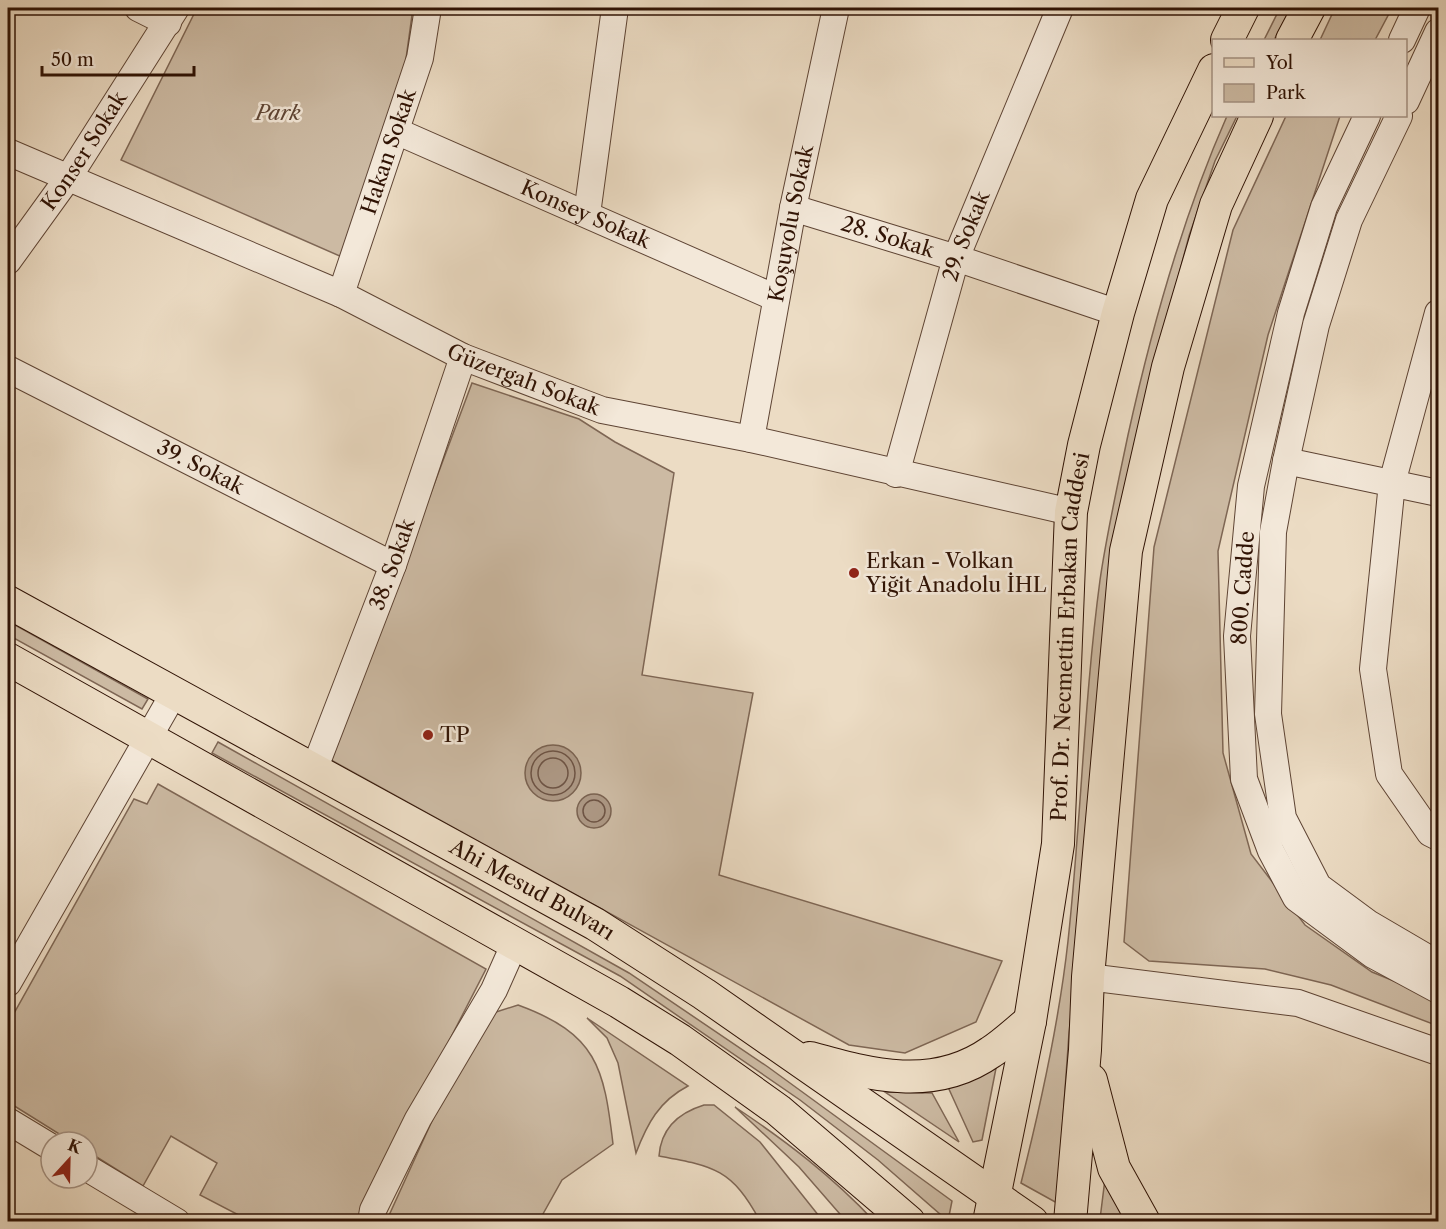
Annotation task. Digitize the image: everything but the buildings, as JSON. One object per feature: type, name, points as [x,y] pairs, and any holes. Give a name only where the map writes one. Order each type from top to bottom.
[{"type":"main road","points":[[1228,39],[1243,8]]},
{"type":"main road","points":[[1293,39],[1309,8]]},
{"type":"main road","name":"Prof. Dr. Necmettin Erbakan Caddesi","points":[[992,1210],[1030,1021],[1058,844],[1071,512],[1084,445],[1118,313],[1152,199],[1212,74]]},
{"type":"main road","name":"Prof. Dr. Necmettin Erbakan Caddesi","points":[[1070,1221],[1088,977],[1126,551],[1168,367],[1216,205],[1257,117]]},
{"type":"main road","name":"Ahi Mesud Bulvarı","points":[[8,602],[595,924],[704,994],[786,1052],[992,1210],[1032,1221]]},
{"type":"main road","points":[[8,659],[619,1002],[737,1080],[819,1143],[909,1221]]},
{"type":"main road","points":[[786,1052],[863,1073],[914,1078],[935,1076],[972,1063],[990,1053],[1030,1021]]},
{"type":"main road","points":[[1084,1050],[1114,1168],[1144,1221]]},
{"type":"street","points":[[138,8],[172,15]]},
{"type":"street","name":"Hakan Sokak","points":[[341,294],[420,58],[428,8]]},
{"type":"street","points":[[587,214],[615,8]]},
{"type":"street","name":"Koşuyolu Sokak","points":[[751,439],[793,208],[836,8]]},
{"type":"street","name":"29. Sokak","points":[[896,474],[956,258],[1060,8]]},
{"type":"street","points":[[1402,39],[1417,8]]},
{"type":"street","name":"Konser Sokak","points":[[8,261],[68,178],[172,15]]},
{"type":"street","points":[[1407,99],[1438,32]]},
{"type":"street","name":"800. Cadde","points":[[1367,117],[1324,207],[1291,313],[1251,486],[1238,636],[1244,778],[1271,851],[1296,898],[1373,955],[1438,990]]},
{"type":"street","name":"800. Cadde","points":[[1399,117],[1349,220],[1316,325],[1286,461],[1274,532],[1268,714],[1283,818],[1318,886],[1368,923],[1438,964]]},
{"type":"street","name":"Konsey Sokak","points":[[396,131],[776,298]]},
{"type":"street","name":"Güzergah Sokak","points":[[8,152],[341,294],[463,357],[602,410],[751,439],[896,474],[1071,512]]},
{"type":"street","name":"28. Sokak","points":[[793,208],[956,258],[1118,313]]},
{"type":"street","points":[[1438,314],[1392,483],[1373,669],[1389,774],[1430,833],[1438,837]]},
{"type":"street","name":"38. Sokak","points":[[314,770],[393,565],[463,357]]},
{"type":"street","name":"39. Sokak","points":[[8,369],[393,565]]},
{"type":"street","points":[[1286,461],[1438,493]]},
{"type":"street","points":[[8,983],[174,693]]},
{"type":"street","points":[[371,1221],[373,1210],[417,1119],[494,990],[514,945]]},
{"type":"street","points":[[1088,977],[1298,1003],[1438,1052]]},
{"type":"street","points":[[8,1121],[39,1140]]},
{"type":"street","points":[[99,1175],[177,1221]]},
{"type":"green space","name":"Park","points":[[197,8],[413,8],[404,73],[342,257],[121,160]]},
{"type":"green space","points":[[1280,8],[1291,8],[1275,39],[1264,39]]},
{"type":"green space","points":[[1335,8],[1392,8],[1376,39],[1320,39]]},
{"type":"green space","points":[[1227,117],[1237,117],[1215,161],[1189,236],[1145,404],[1069,1033],[1057,1203],[1021,1183],[1049,1063],[1064,972],[1090,670],[1103,562],[1128,435],[1147,354],[1182,233]]},
{"type":"green space","points":[[1286,117],[1340,117],[1268,335],[1218,551],[1223,753],[1251,854],[1305,925],[1372,972],[1438,999],[1438,1026],[1331,985],[1265,969],[1149,961],[1124,942],[1154,547],[1233,230]]},
{"type":"green space","points":[[472,383],[579,419],[615,442],[674,473],[642,675],[753,693],[719,875],[1002,961],[976,1022],[905,1053],[849,1045],[331,760]]},
{"type":"green space","points":[[8,621],[148,699],[142,709],[10,636]]},
{"type":"green space","points":[[218,742],[629,973],[768,1067],[952,1201],[948,1221],[878,1160],[800,1100],[620,976],[212,753]]},
{"type":"green space","points":[[158,784],[486,969],[370,1195],[364,1221],[250,1221],[200,1195],[217,1163],[171,1136],[143,1186],[99,1158],[99,1130],[53,1130],[8,1102],[8,1024],[134,799],[147,804]]},
{"type":"green space","points":[[518,1005],[565,1028],[592,1056],[605,1094],[613,1144],[562,1180],[539,1221],[386,1222],[447,1088],[490,1014]]},
{"type":"green space","points":[[587,1018],[688,1086],[669,1099],[655,1114],[636,1153],[618,1063],[607,1038]]},
{"type":"green space","points":[[997,1063],[982,1140],[973,1142],[948,1087],[966,1082]]},
{"type":"green space","points":[[885,1092],[932,1093],[959,1142]]},
{"type":"green space","points":[[704,1105],[714,1105],[760,1142],[823,1221],[760,1221],[740,1190],[720,1173],[694,1163],[659,1156],[663,1137],[672,1123],[686,1112]]},
{"type":"green space","points":[[735,1107],[808,1160],[874,1221],[846,1221],[799,1167]]},
{"type":"green space","points":[[1105,1179],[1127,1215],[1117,1221],[1100,1219]]},
{"type":"water","points":[[547,745],[559,745],[569,749],[577,757],[581,773],[577,789],[569,797],[559,801],[547,801],[537,797],[529,789],[525,779],[525,767],[529,757],[537,749]]},
{"type":"water","points":[[594,794],[606,799],[611,811],[606,823],[594,828],[582,823],[577,811],[582,799]]},
{"type":"place","name":"Erkan - Volkan Yiğit Anadolu İHL","points":[[854,573]]},
{"type":"place","name":"TP","points":[[428,735]]}]
